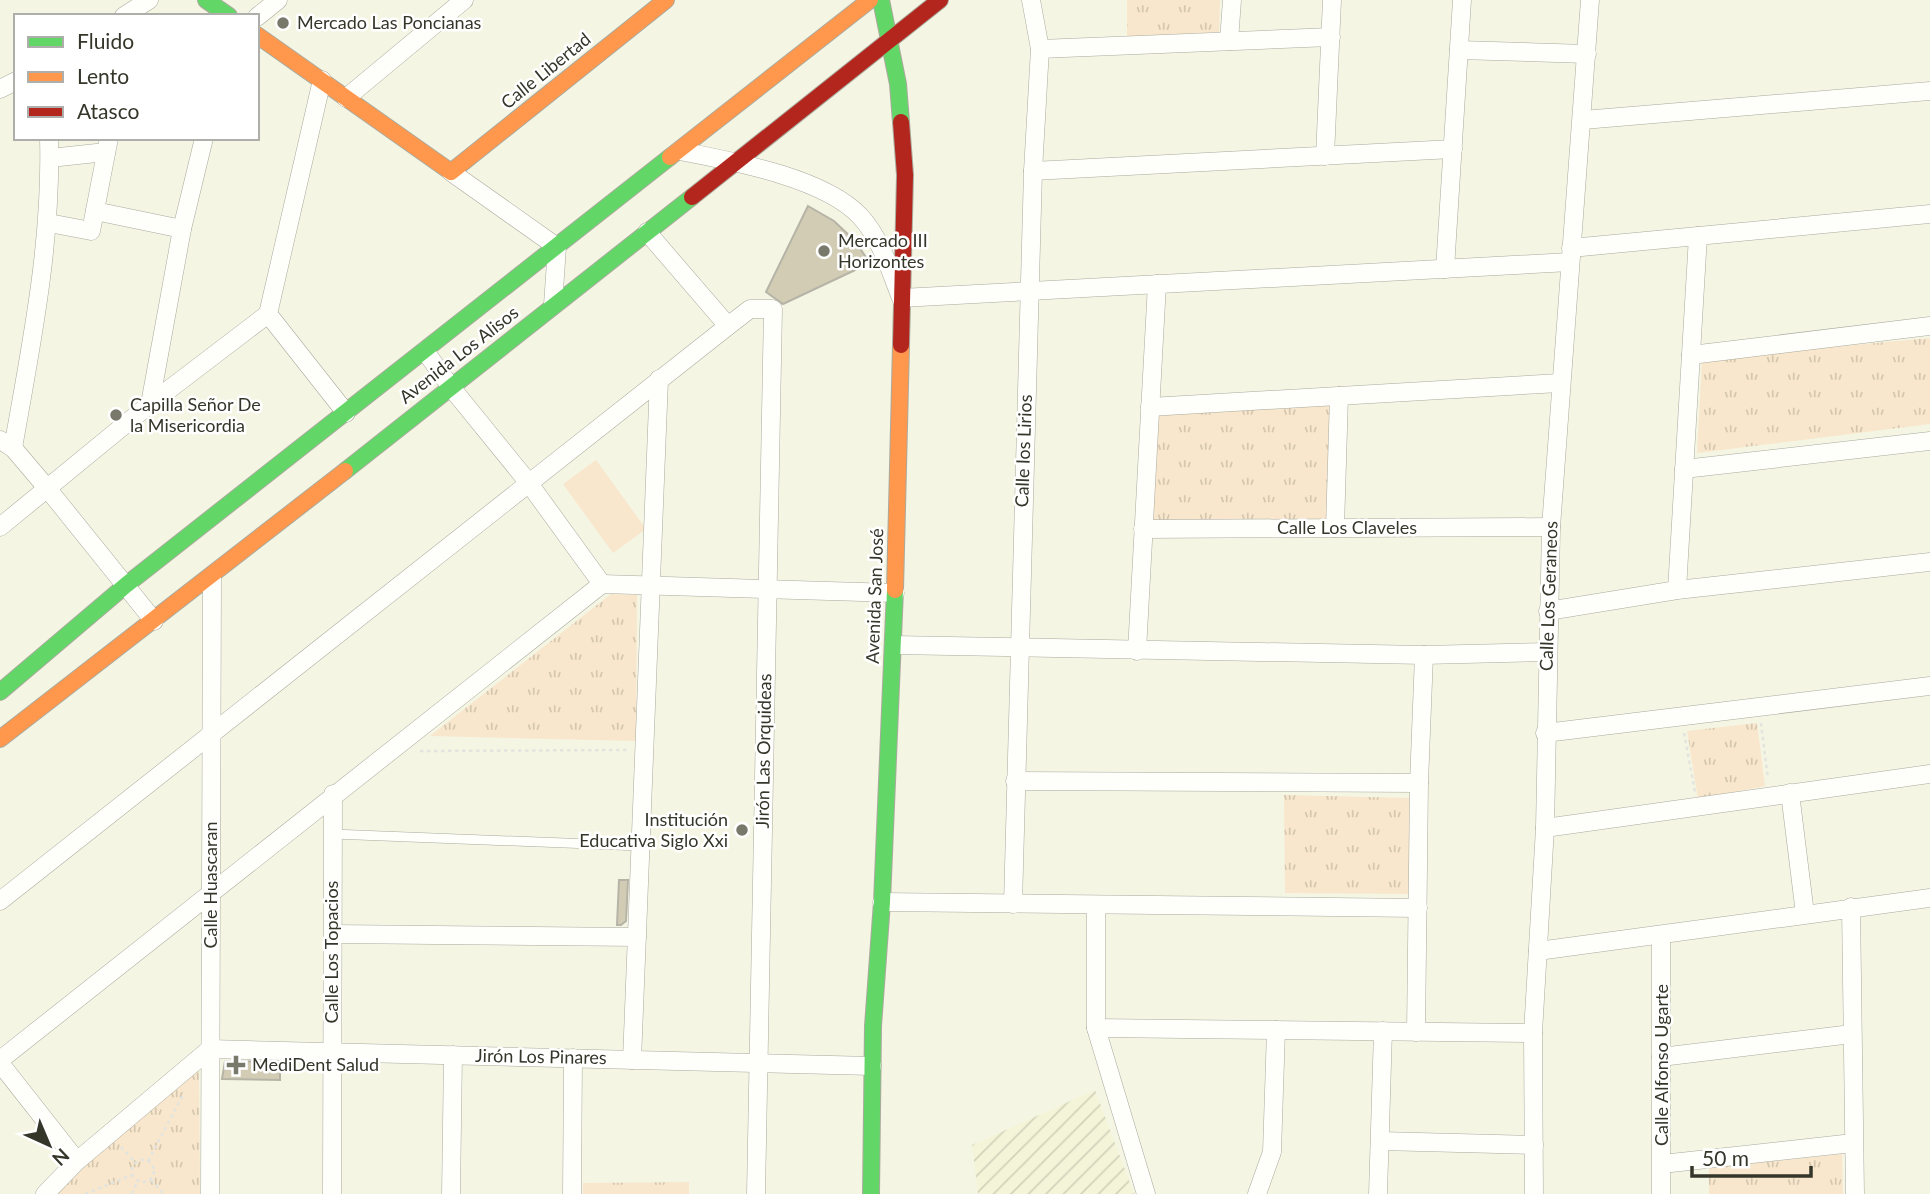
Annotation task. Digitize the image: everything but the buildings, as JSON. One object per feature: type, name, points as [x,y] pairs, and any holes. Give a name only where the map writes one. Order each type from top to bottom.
[{"type":"street","points":[[206,0],[226,14]]},
{"type":"street","points":[[259,15],[278,0]]},
{"type":"street","points":[[346,98],[464,0]]},
{"type":"street","name":"Calle Libertad","points":[[451,172],[666,0]]},
{"type":"street","name":"Avenida Los Alisos","points":[[0,692],[126,585],[870,0]]},
{"type":"street","name":"Avenida San José","points":[[871,1194],[872,1066],[894,645],[905,175],[901,113],[881,0]]},
{"type":"street","name":"Avenida Los Alisos","points":[[0,739],[155,621],[940,0]]},
{"type":"street","name":"Calle los Lirios","points":[[1013,904],[1033,171],[1040,49],[1031,0]]},
{"type":"street","points":[[1229,41],[1232,0]]},
{"type":"street","points":[[1325,156],[1332,0]]},
{"type":"street","points":[[1446,269],[1462,0]]},
{"type":"street","name":"Calle Los Geraneos","points":[[1534,1194],[1533,1033],[1545,828],[1550,527],[1583,120],[1590,0]]},
{"type":"street","points":[[259,36],[557,247],[553,305]]},
{"type":"street","points":[[1040,49],[1331,37]]},
{"type":"street","points":[[1459,50],[1587,54]]},
{"type":"street","points":[[0,527],[150,404],[268,314],[322,80]]},
{"type":"street","points":[[1583,120],[1930,91]]},
{"type":"street","points":[[49,140],[49,223],[43,280],[6,444],[47,488],[155,621]]},
{"type":"street","points":[[150,404],[182,229],[204,140]]},
{"type":"street","points":[[49,223],[91,230],[108,145],[50,158]]},
{"type":"street","points":[[1033,171],[1453,149]]},
{"type":"street","points":[[680,150],[756,166],[831,195],[860,216],[881,247],[901,298],[1446,269],[1571,255],[1698,236],[1930,214]]},
{"type":"street","points":[[95,211],[182,229]]},
{"type":"street","points":[[0,901],[728,326],[647,232]]},
{"type":"street","points":[[1677,590],[1698,236]]},
{"type":"street","points":[[1137,651],[1157,284]]},
{"type":"street","name":"Jirón Las Orquideas","points":[[728,326],[750,309],[773,309],[756,1194]]},
{"type":"street","points":[[268,314],[345,413]]},
{"type":"street","points":[[1691,355],[1930,326]]},
{"type":"street","points":[[425,351],[528,482],[602,584]]},
{"type":"street","points":[[632,1060],[659,379]]},
{"type":"street","points":[[1150,407],[1560,383]]},
{"type":"street","points":[[1335,528],[1339,396]]},
{"type":"street","points":[[1684,468],[1930,441]]},
{"type":"street","name":"Calle Los Claveles","points":[[1143,529],[1550,527]]},
{"type":"street","points":[[1548,611],[1677,590],[1930,562]]},
{"type":"street","name":"Calle Huascaran","points":[[210,1194],[212,576]]},
{"type":"street","points":[[77,1161],[0,1061],[333,794],[602,584],[651,588],[895,593]]},
{"type":"street","points":[[894,645],[1424,655],[1547,652]]},
{"type":"street","points":[[1416,1032],[1419,783],[1424,655]]},
{"type":"street","points":[[1545,733],[1930,686]]},
{"type":"street","points":[[1545,828],[1930,774]]},
{"type":"street","points":[[1015,781],[1419,783]]},
{"type":"street","points":[[1790,793],[1805,914]]},
{"type":"street","name":"Calle Los Topacios","points":[[332,1194],[333,794]]},
{"type":"street","points":[[1538,951],[1930,898]]},
{"type":"street","points":[[882,902],[1418,908]]},
{"type":"street","points":[[1096,905],[1096,1028],[1146,1194]]},
{"type":"street","points":[[1851,907],[1855,1194]]},
{"type":"street","points":[[332,934],[637,937]]},
{"type":"street","name":"Calle Alfonso Ugarte","points":[[1661,936],[1661,1194]]},
{"type":"street","points":[[1096,1028],[1533,1033]]},
{"type":"street","points":[[1257,1194],[1272,1152],[1276,1030]]},
{"type":"street","points":[[1378,1194],[1383,1031]]},
{"type":"street","points":[[1661,1057],[1852,1034]]},
{"type":"street","points":[[45,1194],[77,1161],[210,1049]]},
{"type":"street","name":"Jirón Los Pinares","points":[[210,1049],[872,1066]]},
{"type":"street","points":[[451,1194],[453,1055]]},
{"type":"street","points":[[572,1194],[573,1058]]},
{"type":"street","points":[[1380,1141],[1534,1145]]},
{"type":"street","points":[[1662,1164],[1853,1143]]},
{"type":"lane","points":[[332,834],[640,846]]},
{"type":"path","points":[[1758,707],[1770,796]]},
{"type":"path","points":[[1681,716],[1697,806]]},
{"type":"path","points":[[416,751],[644,750]]},
{"type":"path","points":[[148,1161],[188,1084]]},
{"type":"path","points":[[120,1146],[136,1163]]},
{"type":"path","points":[[136,1163],[148,1161]]},
{"type":"path","points":[[148,1161],[154,1168],[150,1180]]},
{"type":"path","points":[[85,1194],[132,1175],[136,1163]]},
{"type":"path","points":[[132,1175],[137,1182]]},
{"type":"path","points":[[137,1182],[150,1180]]},
{"type":"path","points":[[150,1180],[164,1194]]},
{"type":"path","points":[[132,1194],[137,1182]]},
{"type":"shaded area","points":[[1095,1090],[1134,1194],[978,1194],[972,1145]]},
{"type":"green space","points":[[1127,0],[1220,0],[1219,32],[1127,37]]},
{"type":"green space","points":[[1930,338],[1930,424],[1697,453],[1702,359]]},
{"type":"green space","points":[[1342,405],[1342,521],[1151,522],[1157,413]]},
{"type":"green space","points":[[596,460],[646,529],[613,553],[563,484]]},
{"type":"green space","points":[[611,594],[637,595],[636,741],[430,736]]},
{"type":"green space","points":[[1757,723],[1765,786],[1698,799],[1687,731]]},
{"type":"green space","points":[[1284,795],[1409,798],[1409,894],[1285,893]]},
{"type":"green space","points":[[199,1064],[200,1194],[48,1194]]},
{"type":"green space","points":[[1842,1154],[1843,1194],[1709,1194],[1709,1168]]},
{"type":"green space","points":[[689,1182],[689,1194],[583,1194],[583,1183]]},
{"type":"traffic: fast","points":[[206,0],[226,14]]},
{"type":"traffic: fast","points":[[881,0],[898,84],[901,122]]},
{"type":"traffic: fast","points":[[0,692],[126,585],[670,157]]},
{"type":"traffic: fast","points":[[345,471],[692,197]]},
{"type":"traffic: fast","points":[[871,1194],[873,1026],[882,902],[895,590]]},
{"type":"traffic: slow","points":[[259,36],[451,172],[666,0]]},
{"type":"traffic: slow","points":[[670,157],[870,0]]},
{"type":"traffic: slow","points":[[895,590],[901,345]]},
{"type":"traffic: slow","points":[[0,739],[345,471]]},
{"type":"traffic: jam","points":[[692,197],[940,0]]},
{"type":"traffic: jam","points":[[901,122],[905,175],[901,345]]},
{"type":"place","name":"Mercado Las Poncianas","points":[[283,23]]},
{"type":"place","name":"Mercado III Horizontes","points":[[824,251]]},
{"type":"place","name":"Capilla Señor De la Misericordia","points":[[116,415]]},
{"type":"place","name":"Institución Educativa Siglo Xxi","points":[[742,830]]},
{"type":"place","name":"MediDent Salud","points":[[236,1065]]}]
